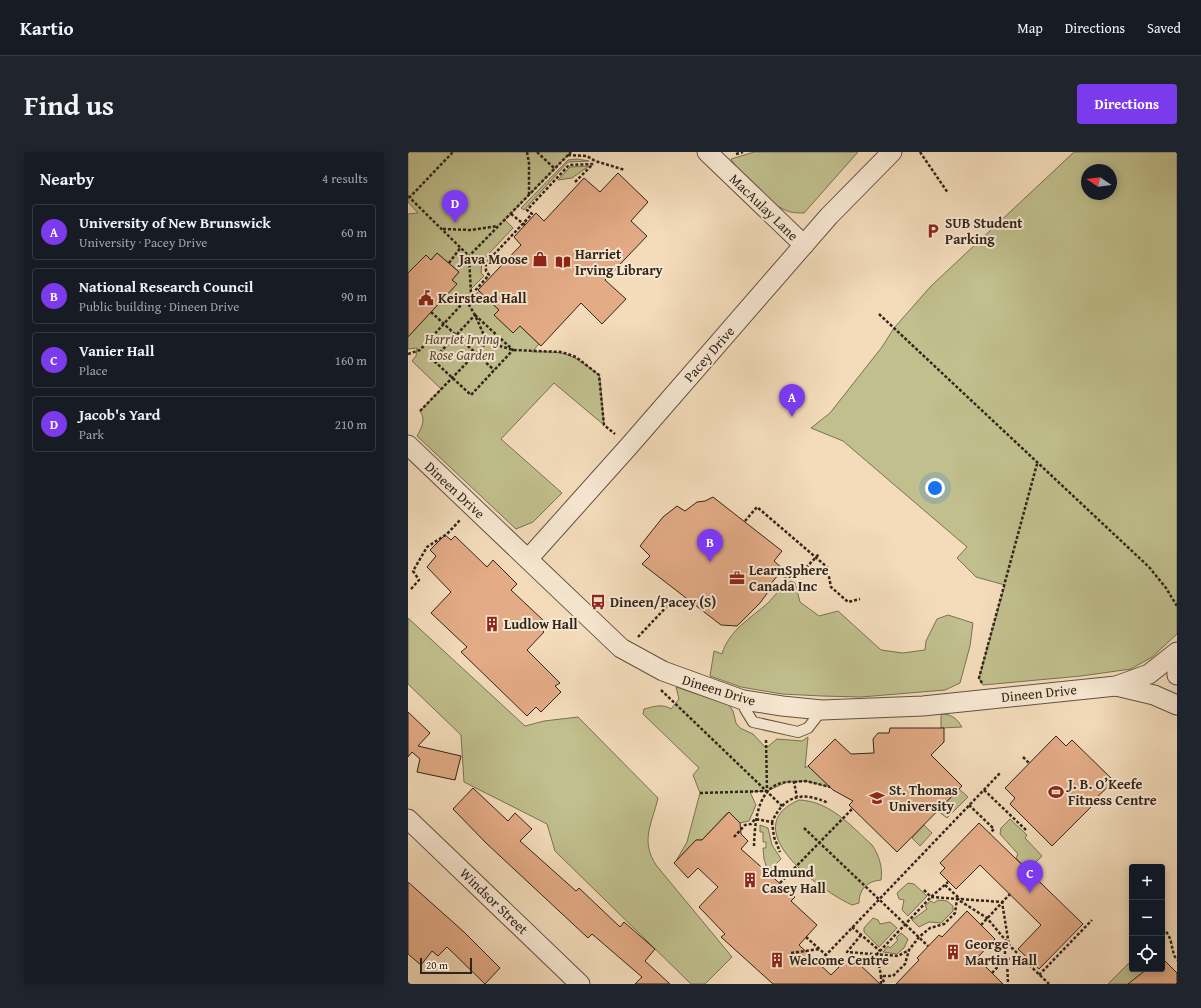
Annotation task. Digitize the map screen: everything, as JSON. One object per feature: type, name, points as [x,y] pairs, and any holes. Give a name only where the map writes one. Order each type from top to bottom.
[{"type":"street","name":"MacAulay Lane","points":[[707,152],[804,245]]},
{"type":"street","name":"Pacey Drive","points":[[528,559],[862,180],[892,152]]},
{"type":"street","name":"Dineen Drive","points":[[408,446],[621,648],[663,671],[743,700],[822,710],[923,706],[1116,686]]},
{"type":"street","points":[[1116,686],[1149,674],[1177,652]]},
{"type":"street","points":[[1177,670],[1177,675]]},
{"type":"street","points":[[1116,686],[1154,695],[1177,705]]},
{"type":"street","name":"Windsor Street","points":[[408,819],[580,984]]},
{"type":"lane","points":[[743,700],[745,709],[753,722],[765,726],[798,732],[808,728],[822,710]]},
{"type":"path","points":[[454,152],[409,197],[469,256],[471,294]]},
{"type":"path","points":[[527,152],[529,163],[529,196]]},
{"type":"path","points":[[537,152],[554,168]]},
{"type":"path","points":[[469,256],[571,152]]},
{"type":"path","points":[[920,152],[948,193]]},
{"type":"path","points":[[567,155],[587,156],[594,163]]},
{"type":"path","points":[[575,182],[594,163]]},
{"type":"path","points":[[408,354],[420,350],[489,275],[486,271],[486,263],[524,225],[532,214],[527,210],[570,165],[594,163],[625,170]]},
{"type":"path","points":[[511,214],[524,225]]},
{"type":"path","points":[[443,229],[471,230],[499,226]]},
{"type":"path","points":[[449,263],[461,247]]},
{"type":"path","points":[[466,300],[475,315],[486,342]]},
{"type":"path","points":[[431,312],[494,370]]},
{"type":"path","points":[[879,314],[1149,568],[1166,588],[1177,606]]},
{"type":"path","points":[[475,315],[433,360],[471,396],[512,350]]},
{"type":"path","points":[[475,315],[512,350]]},
{"type":"path","points":[[486,342],[512,350],[562,352],[576,358],[599,375],[604,425]]},
{"type":"path","points":[[420,411],[486,342]]},
{"type":"path","points":[[983,685],[979,678],[1037,464]]},
{"type":"path","points":[[745,521],[757,507],[827,567],[831,587],[848,602],[860,599]]},
{"type":"path","points":[[411,589],[419,580],[413,571],[427,547],[447,534],[457,524]]},
{"type":"path","points":[[784,579],[803,571],[819,554]]},
{"type":"path","points":[[621,648],[631,645],[671,602]]},
{"type":"path","points":[[658,688],[782,806]]},
{"type":"path","points":[[754,846],[755,819],[759,806],[767,791],[765,726]]},
{"type":"path","points":[[1024,757],[1030,763]]},
{"type":"path","points":[[816,961],[826,955],[1001,772]]},
{"type":"path","points":[[700,793],[767,791],[781,784],[806,781],[830,787]]},
{"type":"path","points":[[794,782],[797,797]]},
{"type":"path","points":[[984,790],[1027,831]]},
{"type":"path","points":[[780,852],[774,837],[772,822],[782,806],[797,797],[814,798],[828,803]]},
{"type":"path","points":[[969,805],[994,829],[990,833]]},
{"type":"path","points":[[780,883],[853,808]]},
{"type":"path","points":[[755,819],[772,822]]},
{"type":"path","points":[[734,837],[745,825],[751,824],[755,819]]},
{"type":"path","points":[[804,828],[928,946]]},
{"type":"path","points":[[878,960],[879,953],[905,924],[948,882]]},
{"type":"path","points":[[946,885],[959,899],[987,918],[1009,946],[1049,984]]},
{"type":"path","points":[[924,890],[931,897],[1002,902]]},
{"type":"path","points":[[981,925],[1010,894]]},
{"type":"path","points":[[880,976],[893,976],[905,964],[909,950],[919,937],[930,928],[944,924],[955,913],[959,899]]},
{"type":"path","points":[[1002,902],[1009,946]]},
{"type":"path","points":[[1039,974],[1092,920]]},
{"type":"path","points":[[852,927],[879,953]]},
{"type":"path","points":[[1165,932],[1168,934],[1174,957],[1177,960]]},
{"type":"path","points":[[861,935],[847,952],[879,953],[898,956],[909,950]]},
{"type":"path","points":[[806,937],[826,955]]},
{"type":"path","points":[[1005,941],[1008,984]]},
{"type":"path","points":[[791,953],[820,949]]},
{"type":"path","points":[[992,973],[1006,959],[1022,959]]},
{"type":"path","points":[[879,965],[881,984]]},
{"type":"path","points":[[880,976],[885,984]]},
{"type":"green space","name":"Harriet Irving Rose Garden","points":[[408,152],[571,152],[505,220],[513,228],[482,261],[481,273],[484,276],[471,289],[471,294],[476,294],[479,291],[499,310],[495,315],[513,333],[520,326],[539,344],[532,352],[554,352],[568,355],[582,362],[599,375],[600,379],[604,425],[554,383],[501,439],[562,493],[533,522],[516,529],[417,436],[422,427],[423,420],[420,411],[441,389],[412,361],[416,356],[417,348],[408,349],[408,337],[456,284],[452,280],[459,272],[437,253],[431,260],[426,255],[408,273],[408,214],[418,213],[408,202]]},
{"type":"green space","points":[[754,152],[858,152],[804,213],[796,213],[783,209],[762,194],[747,179],[731,159]]},
{"type":"green space","points":[[1074,152],[1177,152],[1177,634],[1152,657],[1131,669],[1081,676],[983,685],[979,678],[1005,585],[976,577],[957,558],[967,547],[843,441],[811,428],[830,413],[882,347],[894,328],[931,286]]},
{"type":"green space","points":[[577,159],[589,161],[568,162],[524,210],[521,208],[568,160]]},
{"type":"green space","points":[[589,166],[572,178],[558,180],[570,167]]},
{"type":"green space","points":[[791,581],[795,583],[800,602],[819,616],[838,611],[881,650],[903,653],[925,650],[926,641],[937,619],[948,615],[973,623],[970,646],[960,683],[945,690],[861,697],[822,696],[782,694],[741,687],[710,676],[714,651],[722,654],[725,646],[735,631],[768,603],[784,585]]},
{"type":"green space","points":[[408,618],[525,726],[544,721],[578,717],[658,798],[648,840],[651,856],[656,865],[732,957],[705,984],[691,984],[555,851],[547,824],[464,782],[461,735],[408,684]]},
{"type":"green space","points":[[676,687],[729,705],[733,711],[736,723],[740,728],[753,734],[766,748],[777,739],[802,741],[808,737],[805,768],[808,766],[830,787],[806,781],[787,782],[767,791],[750,792],[756,805],[749,821],[740,823],[731,814],[727,813],[702,840],[696,840],[676,861],[687,842],[700,793],[693,775],[699,768],[643,714],[644,709],[654,707],[664,706],[671,709],[679,699]]},
{"type":"green space","points":[[941,714],[954,718],[962,727],[941,728]]},
{"type":"green space","points":[[959,789],[968,797],[947,818],[938,811]]},
{"type":"green space","points":[[799,800],[810,801],[830,810],[848,823],[872,845],[881,866],[881,880],[868,884],[862,890],[859,903],[852,905],[838,898],[822,887],[804,873],[790,858],[779,842],[776,826],[781,812]]},
{"type":"green space","points":[[1010,819],[1027,835],[1025,838],[1042,856],[1028,870],[1016,858],[1018,854],[1000,834],[1001,828]]},
{"type":"green space","points":[[760,825],[768,828],[772,845],[781,859],[768,872],[764,859],[763,848],[766,848],[766,842],[763,842],[763,832],[760,832]]},
{"type":"green space","points":[[924,825],[932,833],[920,846],[912,838]]},
{"type":"green space","points":[[908,883],[914,884],[927,896],[908,916],[902,910],[904,900],[899,899],[897,893]]},
{"type":"green space","points":[[938,900],[947,901],[953,906],[953,911],[941,923],[929,922],[919,927],[912,920],[927,909],[925,906],[931,901],[934,903]]},
{"type":"green space","points":[[873,918],[878,920],[880,924],[890,922],[897,928],[879,947],[864,932],[864,928]]},
{"type":"green space","points":[[901,933],[908,939],[904,948],[897,954],[883,952],[888,946],[890,948],[898,940],[896,938]]},
{"type":"green space","points":[[1129,963],[1129,972],[1144,972],[1131,984],[1108,984]]},
{"type":"building","name":"Harriet Irving Library","points":[[618,173],[648,202],[631,221],[647,236],[605,280],[626,299],[602,324],[581,303],[541,346],[520,326],[513,333],[494,315],[499,310],[478,290],[521,245],[514,237],[536,213],[544,221],[584,178],[600,192]]},
{"type":"building","name":"Keirstead Hall","points":[[437,253],[459,272],[452,280],[457,284],[408,337],[408,273],[426,255],[431,260]]},
{"type":"building","points":[[713,497],[782,551],[774,561],[783,569],[769,586],[771,588],[760,603],[737,626],[721,625],[642,564],[650,556],[640,546],[663,517],[677,506],[685,511],[697,502],[705,501]]},
{"type":"building","name":"Ludlow Hall","points":[[445,535],[451,540],[455,536],[487,567],[493,560],[517,584],[511,590],[544,621],[538,626],[544,632],[527,650],[560,683],[555,686],[561,692],[541,712],[536,707],[527,716],[461,652],[467,647],[431,613],[451,592],[427,567],[436,556],[430,550]]},
{"type":"building","points":[[408,712],[430,733],[418,746],[461,756],[455,780],[417,772],[420,759],[412,752],[408,757]]},
{"type":"building","points":[[890,728],[944,728],[944,742],[931,755],[962,786],[897,852],[849,805],[853,801],[833,790],[808,766],[835,739],[851,754],[874,753],[873,739],[878,733],[889,733]]},
{"type":"building","name":"J. B. O’Keefe Fitness Centre","points":[[1056,736],[1066,746],[1072,740],[1114,781],[1092,802],[1094,804],[1052,846],[1010,804],[1015,798],[1005,788]]},
{"type":"building","points":[[473,788],[508,821],[515,813],[532,829],[520,841],[576,891],[579,888],[620,927],[624,922],[655,949],[645,961],[670,984],[635,984],[642,977],[592,934],[588,938],[486,843],[453,809]]},
{"type":"building","name":"Edmund Casey Hall","points":[[729,812],[740,823],[741,834],[748,841],[741,849],[795,897],[791,901],[817,925],[799,945],[831,975],[845,961],[850,966],[855,960],[880,984],[773,984],[721,937],[725,934],[699,907],[718,887],[698,868],[688,878],[674,863],[696,840],[702,840]]},
{"type":"building","points":[[979,823],[1083,924],[1039,969],[1018,949],[1041,925],[980,865],[956,889],[940,873],[945,868],[940,863]]},
{"type":"building","points":[[408,882],[464,932],[500,968],[485,984],[447,947],[438,956],[432,951],[421,965],[408,954]]},
{"type":"building","name":"George Martin Hall","points":[[967,911],[995,939],[977,958],[1003,984],[896,984],[919,960],[917,958],[939,935],[942,937]]},
{"type":"building","points":[[1165,961],[1177,973],[1177,984],[1128,984],[1143,972],[1165,972]]},
{"type":"place","name":"Jacob's Yard","points":[[455,223]]},
{"type":"place","name":"SUB Student Parking","points":[[933,231]]},
{"type":"place","name":"Java Moose","points":[[540,259]]},
{"type":"place","name":"Harriet Irving Library","points":[[563,262]]},
{"type":"place","name":"Keirstead Hall","points":[[426,298]]},
{"type":"place","name":"University of New Brunswick","points":[[792,417]]},
{"type":"place","name":"National Research Council","points":[[710,562]]},
{"type":"place","name":"LearnSphere Canada Inc","points":[[737,578]]},
{"type":"place","name":"Dineen/Pacey (S)","points":[[598,602]]},
{"type":"place","name":"Ludlow Hall","points":[[492,624]]},
{"type":"place","name":"J. B. O’Keefe Fitness Centre","points":[[1056,792]]},
{"type":"place","name":"St. Thomas University","points":[[877,798]]},
{"type":"place","name":"Edmund Casey Hall","points":[[750,880]]},
{"type":"place","name":"Vanier Hall","points":[[1030,893]]},
{"type":"place","name":"George Martin Hall","points":[[953,952]]},
{"type":"place","name":"Welcome Centre","points":[[777,960]]}]
